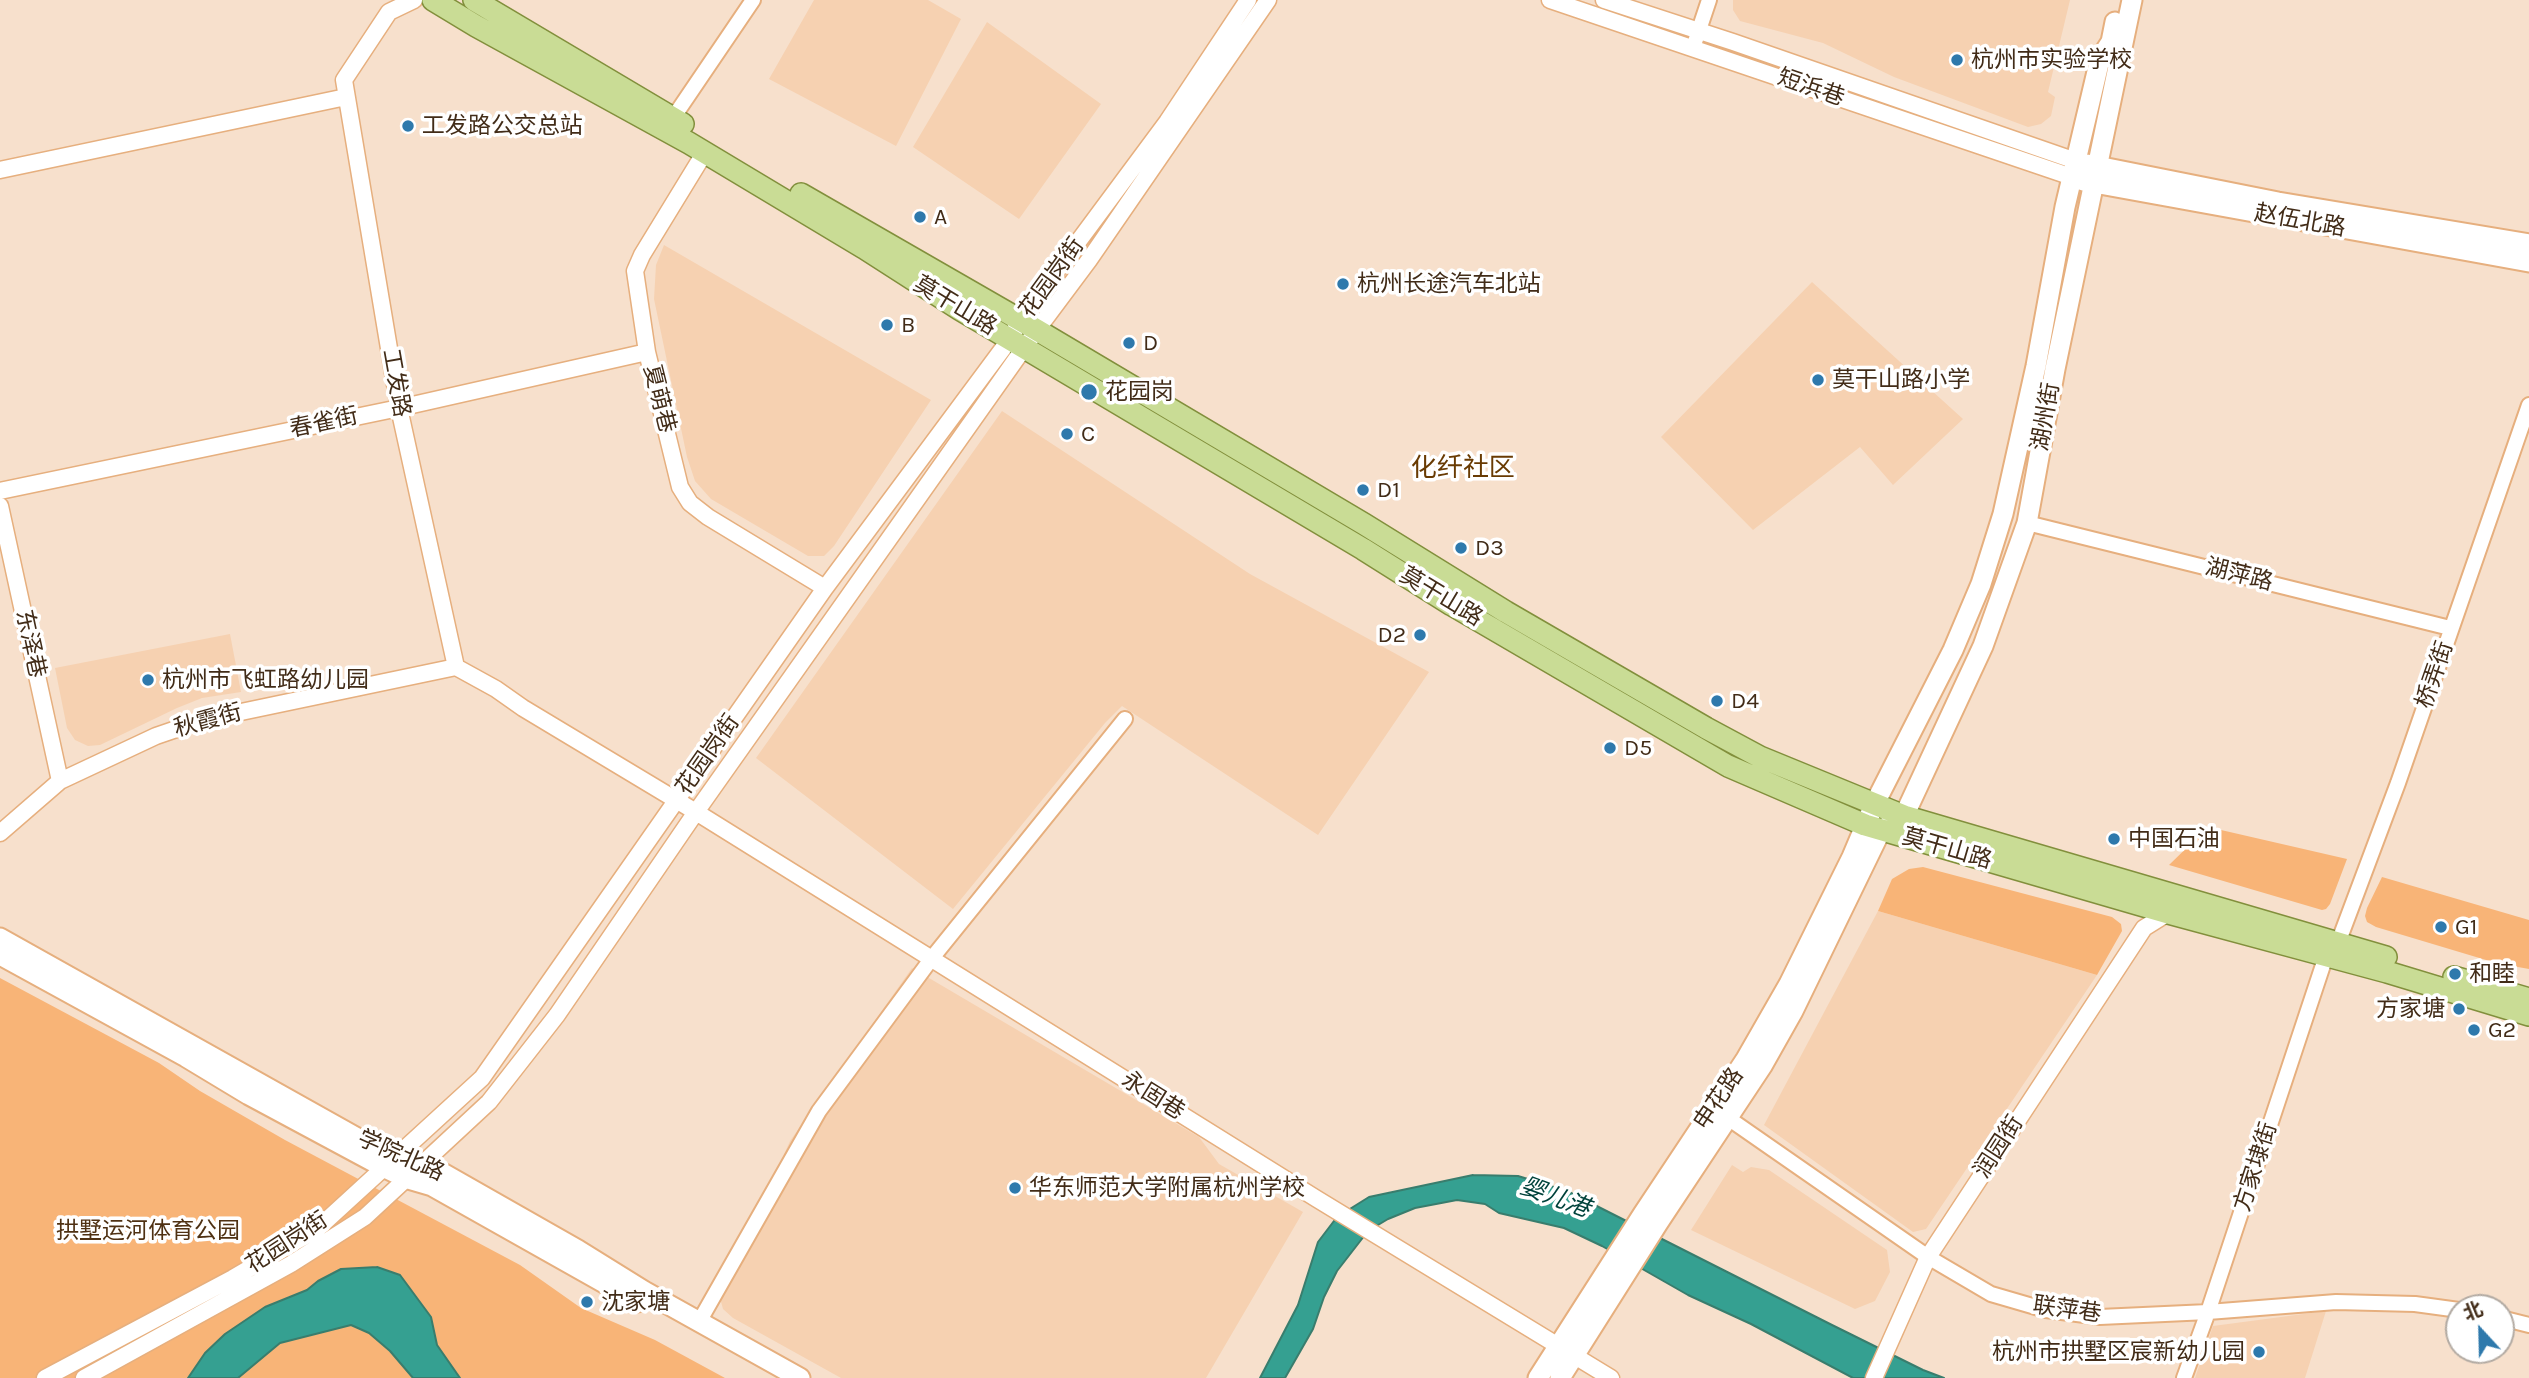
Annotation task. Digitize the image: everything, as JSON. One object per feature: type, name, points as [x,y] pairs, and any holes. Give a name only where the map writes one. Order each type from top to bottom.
[{"type":"main road","name":"莫干山路","points":[[433,0],[1364,524],[1506,612],[1760,757],[1904,816],[2332,950],[2529,1015]]},
{"type":"main road","name":"莫干山路","points":[[474,0],[945,279],[1023,334],[1452,605],[1703,753],[1873,828],[2168,913],[2529,999]]},
{"type":"main road","name":"湖州街","points":[[1874,805],[1953,650],[1981,584],[2003,514],[2036,366],[2074,169],[2100,59],[2111,42],[2125,2]]},
{"type":"main road","name":"湖州街","points":[[1904,816],[1978,658],[2027,523],[2055,369],[2096,175],[2125,2]]},
{"type":"main road","name":"赵伍北路","points":[[2074,169],[2529,261]]},
{"type":"main road","name":"赵伍北路","points":[[2096,175],[2529,243]]},
{"type":"main road","name":"申花路","points":[[1650,1218],[1728,1118],[1793,1011],[1873,828],[1874,805]]},
{"type":"main road","points":[[1873,828],[1904,816]]},
{"type":"main road","name":"申花路","points":[[1538,1378],[1566,1351],[1623,1263],[1746,1059],[1873,828]]},
{"type":"main road","name":"学院北路","points":[[0,938],[389,1163],[408,1179],[432,1186],[773,1378]]},
{"type":"main road","name":"学院北路","points":[[0,955],[389,1163],[425,1163],[800,1378]]},
{"type":"main road","name":"申花路","points":[[1560,1378],[1566,1351]]},
{"type":"street","name":"工发路","points":[[414,0],[388,6],[344,80],[399,408],[456,667]]},
{"type":"street","points":[[673,118],[753,0]]},
{"type":"street","name":"花园岗街","points":[[84,1378],[302,1257],[365,1217],[489,1102],[549,1026],[1023,334],[1248,0]]},
{"type":"street","name":"花园岗街","points":[[46,1378],[233,1278],[317,1229],[482,1077],[825,588],[1023,334],[1097,248],[1268,0]]},
{"type":"street","name":"短浜巷","points":[[1550,0],[2074,169]]},
{"type":"street","name":"短浜巷","points":[[1604,0],[1699,31],[2074,169]]},
{"type":"street","points":[[1693,48],[1709,0]]},
{"type":"street","points":[[0,170],[346,97]]},
{"type":"street","name":"夏萌巷","points":[[705,152],[635,271],[647,352],[680,487],[691,503],[708,517],[825,588]]},
{"type":"street","name":"春雀街","points":[[0,491],[399,408],[647,352]]},
{"type":"street","name":"桥弄街","points":[[2332,950],[2398,783],[2529,405]]},
{"type":"street","name":"东泽巷","points":[[0,506],[60,782]]},
{"type":"street","name":"湖萍路","points":[[2027,523],[2450,628]]},
{"type":"street","points":[[456,667],[696,812]]},
{"type":"street","name":"秋霞街","points":[[0,833],[60,782],[156,736],[191,724],[456,667]]},
{"type":"street","points":[[699,1322],[819,1111],[932,958],[1125,719]]},
{"type":"street","name":"永固巷","points":[[696,812],[1317,1199],[1611,1378]]},
{"type":"street","points":[[2135,904],[2144,928]]},
{"type":"street","name":"润园街","points":[[1874,1378],[1928,1257],[2144,928],[2168,913]]},
{"type":"street","name":"方家埭街","points":[[2183,1378],[2332,950]]},
{"type":"street","name":"联萍巷","points":[[1728,1118],[1928,1257],[1991,1294],[2046,1310],[2100,1317],[2336,1302],[2414,1304],[2445,1308]]},
{"type":"shaded area","points":[[814,0],[928,0],[961,19],[896,146],[769,79]]},
{"type":"shaded area","name":"杭州市实验学校","points":[[1733,0],[2070,0],[2048,92],[2055,97],[2051,116],[2041,124],[2028,127],[1894,77],[1823,43],[1740,21],[1733,10]]},
{"type":"shaded area","points":[[987,22],[1101,104],[1019,219],[913,147]]},
{"type":"shaded area","points":[[664,245],[931,400],[834,546],[824,556],[808,556],[711,499],[695,481],[687,457],[654,299],[656,265]]},
{"type":"shaded area","name":"莫干山路小学","points":[[1812,282],[1963,419],[1893,485],[1860,447],[1753,530],[1661,437]]},
{"type":"shaded area","points":[[1002,411],[1250,574],[1429,672],[1318,835],[1122,706],[1105,723],[953,909],[756,758]]},
{"type":"shaded area","name":"杭州市飞虹路幼儿园","points":[[230,634],[241,692],[202,698],[100,745],[88,746],[75,740],[67,728],[55,668]]},
{"type":"shaded area","points":[[1878,911],[2097,975],[1926,1229],[1913,1232],[1764,1125]]},
{"type":"shaded area","name":"华东师范大学附属杭州学校","points":[[912,968],[1199,1137],[1219,1164],[1303,1212],[1206,1378],[841,1378],[733,1318],[723,1309],[720,1298],[790,1141]]},
{"type":"shaded area","points":[[1732,1165],[1743,1172],[1751,1167],[1769,1170],[1887,1250],[1890,1272],[1875,1301],[1855,1309],[1691,1230]]},
{"type":"shaded area","name":"杭州市拱墅区宸新幼儿园","points":[[2326,1311],[2305,1378],[2195,1378],[2213,1326]]},
{"type":"green space","points":[[2208,827],[2347,859],[2330,904],[2322,910],[2169,865]]},
{"type":"green space","points":[[1923,867],[2112,917],[2121,924],[2122,931],[2097,975],[1878,911],[1892,879],[1909,869]]},
{"type":"green space","points":[[2382,877],[2529,920],[2529,969],[2496,963],[2367,922],[2367,908]]},
{"type":"green space","name":"拱墅运河体育公园","points":[[0,978],[159,1063],[200,1091],[285,1140],[520,1265],[581,1308],[655,1340],[725,1378],[0,1378]]},
{"type":"water","name":"婴儿港","points":[[1473,1175],[1518,1176],[1567,1191],[1832,1325],[1944,1378],[1853,1378],[1751,1324],[1688,1295],[1602,1246],[1564,1228],[1499,1213],[1485,1204],[1457,1200],[1415,1208],[1368,1231],[1337,1271],[1313,1329],[1285,1378],[1260,1378],[1298,1305],[1318,1242],[1337,1217],[1369,1197]]},
{"type":"water","points":[[377,1267],[400,1275],[431,1317],[437,1345],[460,1378],[413,1378],[390,1351],[369,1333],[351,1325],[280,1343],[238,1378],[188,1378],[205,1353],[225,1334],[265,1307],[307,1290],[341,1269]]},
{"type":"place","name":"杭州市实验学校","points":[[1957,60]]},
{"type":"place","name":"工发路公交总站","points":[[408,126]]},
{"type":"place","name":"A","points":[[920,217]]},
{"type":"place","name":"杭州长途汽车北站","points":[[1343,284]]},
{"type":"place","name":"B","points":[[887,325]]},
{"type":"place","name":"D","points":[[1129,343]]},
{"type":"place","name":"莫干山路小学","points":[[1818,380]]},
{"type":"place","name":"花园岗","points":[[1089,392]]},
{"type":"place","name":"C","points":[[1067,434]]},
{"type":"place","name":"D1","points":[[1363,490]]},
{"type":"place","name":"D3","points":[[1461,548]]},
{"type":"place","name":"D2","points":[[1420,635]]},
{"type":"place","name":"杭州市飞虹路幼儿园","points":[[148,680]]},
{"type":"place","name":"D4","points":[[1717,701]]},
{"type":"place","name":"D5","points":[[1610,748]]},
{"type":"place","name":"中国石油","points":[[2114,839]]},
{"type":"place","name":"G1","points":[[2441,927]]},
{"type":"place","name":"和睦","points":[[2455,974]]},
{"type":"place","name":"方家塘","points":[[2459,1009]]},
{"type":"place","name":"G2","points":[[2474,1030]]},
{"type":"place","name":"华东师范大学附属杭州学校","points":[[1015,1188]]},
{"type":"place","name":"沈家塘","points":[[587,1302]]},
{"type":"place","name":"杭州市拱墅区宸新幼儿园","points":[[2259,1352]]},
{"type":"district","name":"化纤社区","points":[[1463,469]]}]
